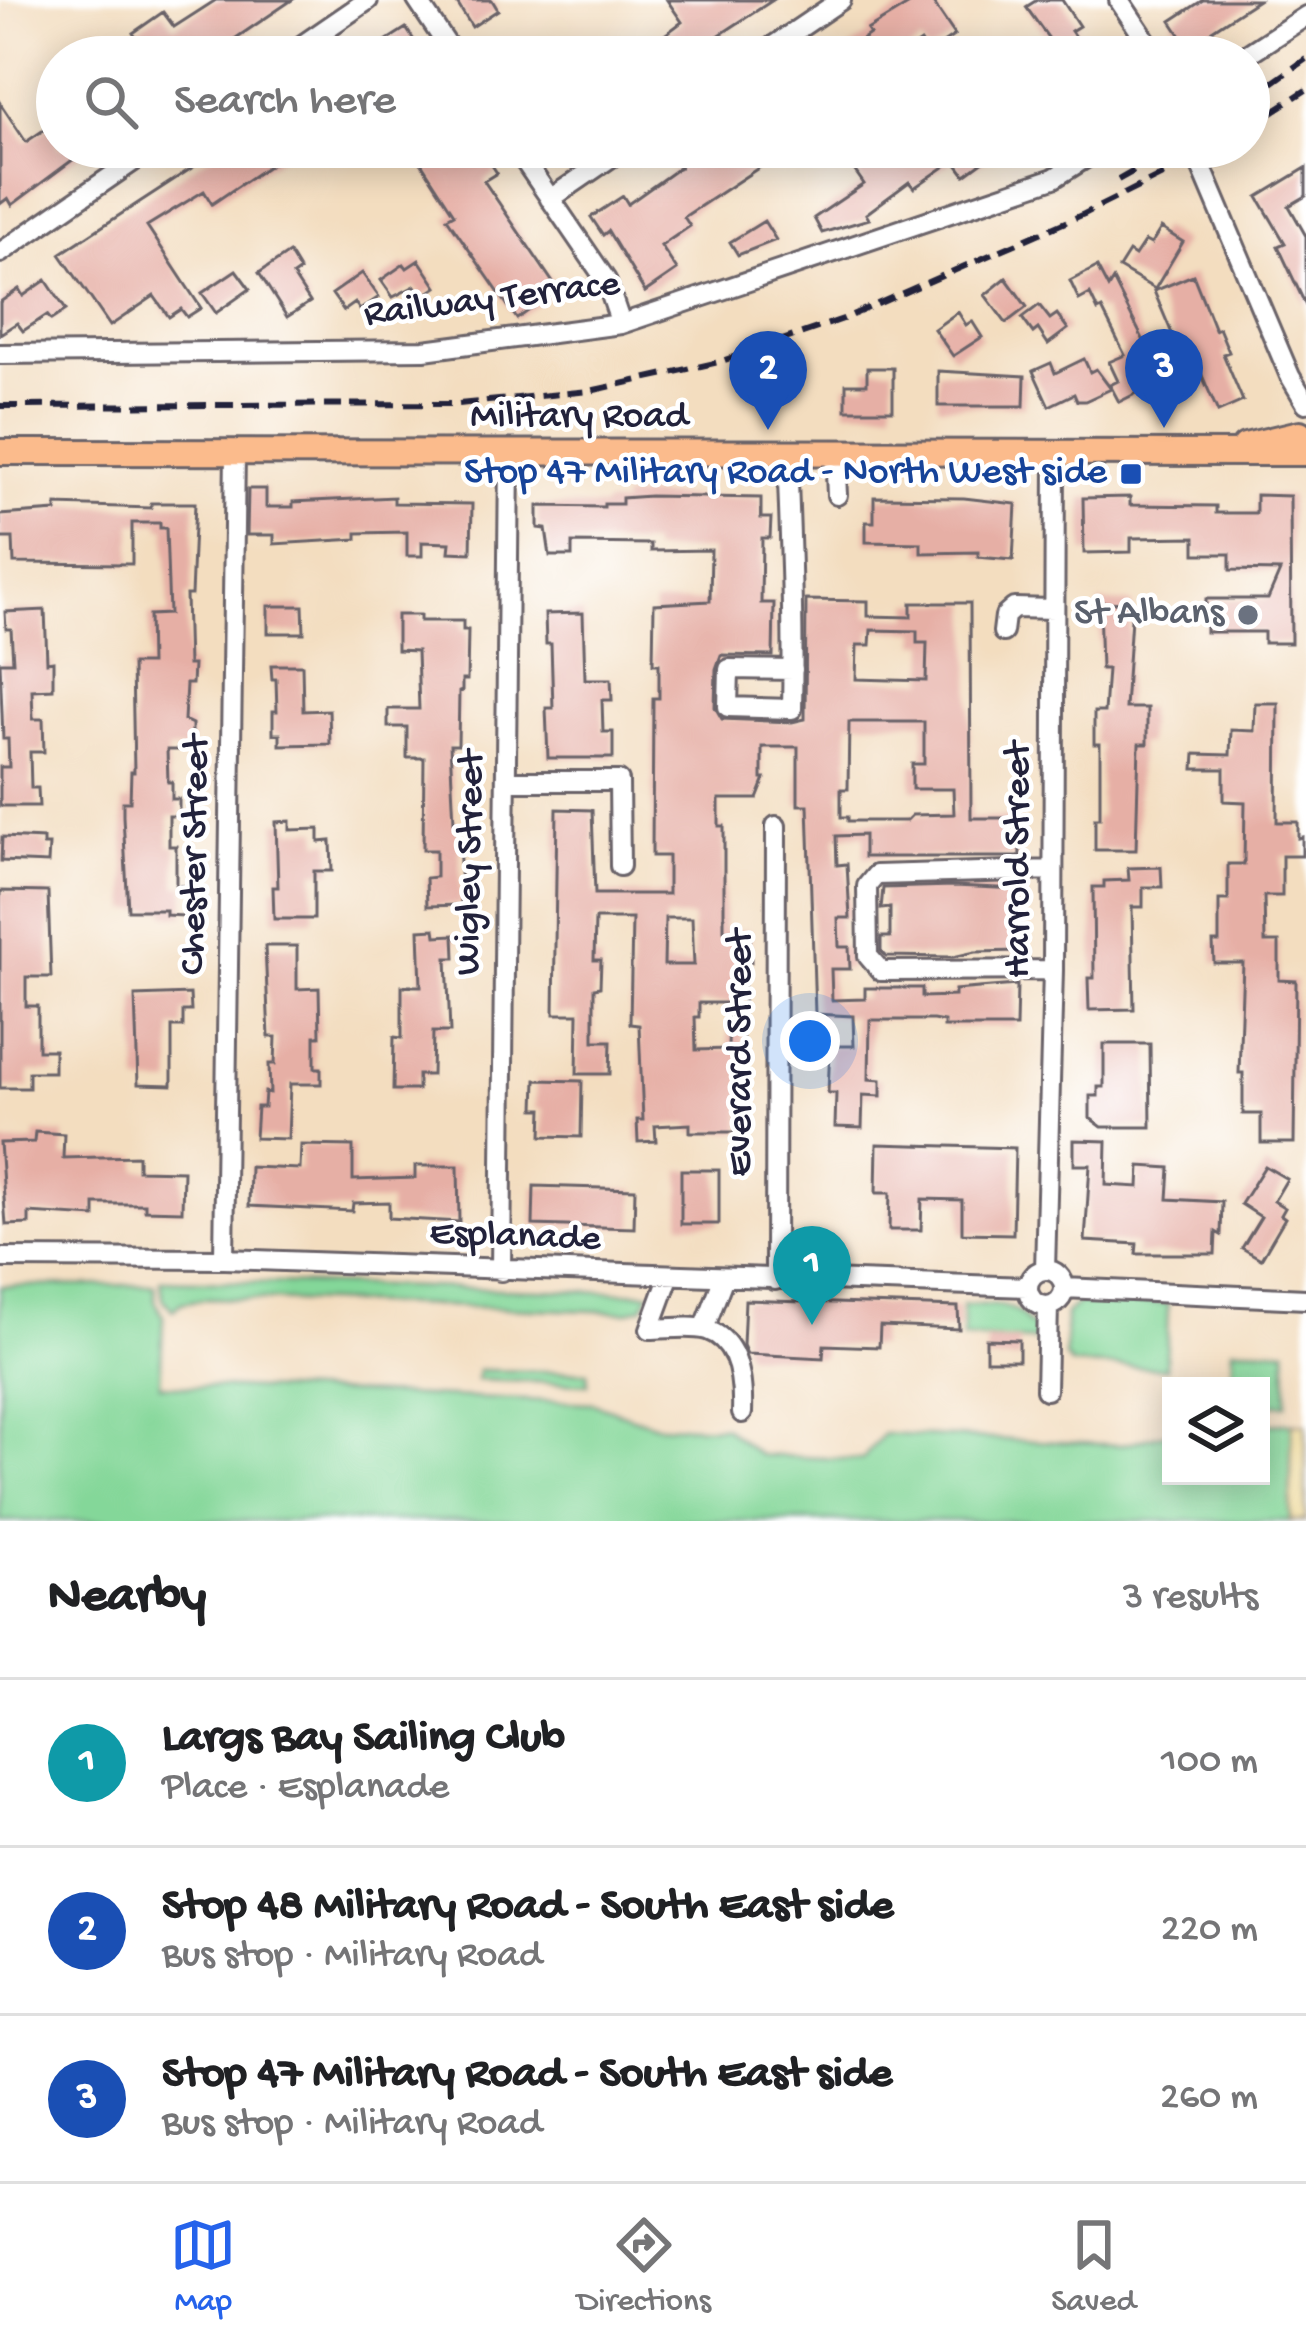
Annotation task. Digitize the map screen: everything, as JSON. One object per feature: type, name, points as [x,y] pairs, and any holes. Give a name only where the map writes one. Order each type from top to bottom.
[{"type":"main road","name":"Military Road","points":[[0,452],[508,455],[1231,450],[1304,438]]},
{"type":"street","points":[[316,36],[368,0]]},
{"type":"street","points":[[418,0],[441,36]]},
{"type":"street","points":[[789,36],[841,0]]},
{"type":"street","points":[[1119,0],[1143,36]]},
{"type":"street","points":[[1270,40],[1306,16]]},
{"type":"street","points":[[0,253],[123,168]]},
{"type":"street","points":[[529,168],[606,280],[621,324]]},
{"type":"street","points":[[550,199],[595,168]]},
{"type":"street","name":"Railway Terrace","points":[[0,354],[424,350],[621,324],[1054,178],[1070,168]]},
{"type":"street","points":[[1201,168],[1306,403]]},
{"type":"street","points":[[1291,376],[1304,438]]},
{"type":"street","name":"Harrold Street","points":[[1045,1270],[1053,970],[1055,451]]},
{"type":"street","name":"Chester Street","points":[[224,1259],[235,452]]},
{"type":"street","points":[[835,452],[837,495]]},
{"type":"street","points":[[787,453],[793,670]]},
{"type":"street","name":"Wigley Street","points":[[501,1271],[508,455]]},
{"type":"street","points":[[791,566],[813,566]]},
{"type":"street","points":[[1004,632],[1005,616],[1014,608],[1054,609]]},
{"type":"street","points":[[506,782],[619,782],[620,866]]},
{"type":"street","name":"Everard Street","points":[[775,1280],[776,826]]},
{"type":"street","points":[[1053,970],[881,971],[868,956],[867,886],[876,874],[1054,870]]},
{"type":"street","name":"Esplanade","points":[[0,1258],[224,1259],[1028,1287]]},
{"type":"street","points":[[1045,1270],[1060,1276],[1064,1288],[1060,1299],[1048,1306],[1031,1300],[1028,1287],[1034,1274],[1045,1270]]},
{"type":"street","points":[[669,1276],[650,1329],[704,1329],[717,1335],[743,1381],[742,1413]]},
{"type":"street","points":[[704,1329],[724,1277]]},
{"type":"street","points":[[1064,1288],[1306,1299]]},
{"type":"street","points":[[1046,1390],[1048,1306]]},
{"type":"green space","points":[[161,1280],[650,1293],[643,1307],[627,1312],[209,1298],[181,1303],[173,1310],[163,1299]]},
{"type":"green space","points":[[155,1285],[155,1301],[163,1316],[160,1385],[593,1403],[656,1425],[724,1427],[759,1455],[862,1460],[883,1434],[1121,1445],[1162,1434],[1162,1485],[1270,1485],[1270,1424],[1292,1423],[1290,1521],[0,1521],[0,1286]]},
{"type":"green space","points":[[1094,1300],[1168,1304],[1166,1368],[1072,1365],[1065,1357],[1066,1314],[1077,1304]]},
{"type":"green space","points":[[963,1305],[1016,1311],[1035,1326],[1035,1341],[963,1338]]},
{"type":"green space","points":[[1233,1348],[1286,1349],[1287,1404],[1270,1404],[1270,1377],[1232,1377]]},
{"type":"green space","points":[[478,1370],[587,1372],[588,1384],[477,1380]]},
{"type":"sand","points":[[1292,1423],[1306,1424],[1306,1521],[1290,1521]]},
{"type":"building","points":[[216,0],[292,0],[239,36],[133,33],[163,12],[174,27]]},
{"type":"building","points":[[455,0],[492,0],[498,10],[472,27]]},
{"type":"building","points":[[667,0],[773,0],[718,36],[663,36],[682,22]]},
{"type":"building","points":[[916,0],[931,0],[955,35],[867,36],[867,30]]},
{"type":"building","points":[[1037,0],[1062,0],[1079,26],[1071,31],[1074,36],[1047,36],[1026,7]]},
{"type":"building","points":[[1203,0],[1258,0],[1212,30],[1216,36],[1181,36],[1171,21]]},
{"type":"building","points":[[0,103],[26,142],[36,135],[36,168],[62,168],[12,205],[8,198],[0,204]]},
{"type":"building","points":[[192,168],[265,168],[212,204],[204,191],[147,226],[201,308],[187,317],[181,309],[169,317],[154,296],[110,326],[60,254]]},
{"type":"building","points":[[424,168],[494,168],[497,173],[484,181],[558,290],[517,319],[447,218],[454,214]]},
{"type":"building","points":[[679,168],[758,168],[684,217],[690,226],[661,246],[677,270],[645,292],[608,231],[603,235],[591,217],[623,196],[628,204]]},
{"type":"building","points":[[943,168],[914,188],[909,182],[866,214],[869,219],[822,233],[814,218],[864,184],[855,171]]},
{"type":"building","points":[[1306,168],[1306,196],[1289,206],[1306,236],[1306,306],[1278,246],[1285,243],[1258,197]]},
{"type":"building","points":[[764,221],[776,240],[738,255],[730,242]]},
{"type":"building","points":[[1161,228],[1183,242],[1155,289],[1119,268],[1129,252],[1135,256],[1145,241],[1151,244]]},
{"type":"building","points":[[289,253],[300,271],[293,276],[310,302],[287,317],[259,273]]},
{"type":"building","points":[[419,260],[437,287],[422,297],[415,286],[393,297],[381,280]]},
{"type":"building","points":[[1097,267],[1108,288],[1113,280],[1151,355],[1176,343],[1154,291],[1193,275],[1229,352],[1223,354],[1243,401],[1218,412],[1194,357],[1164,370],[1173,390],[1155,399],[1154,395],[1147,398],[1143,390],[1119,402],[1110,385],[1118,381],[1109,362],[1125,355],[1102,309],[1098,311],[1090,294],[1079,300],[1070,281]]},
{"type":"building","points":[[236,270],[250,289],[216,313],[202,293]]},
{"type":"building","points":[[362,273],[379,297],[360,310],[355,303],[344,311],[332,294]]},
{"type":"building","points":[[1006,278],[1027,307],[1006,323],[985,295]]},
{"type":"building","points":[[46,280],[66,310],[51,320],[47,315],[23,331],[17,323],[0,334],[0,302],[19,289],[23,296]]},
{"type":"building","points":[[1039,305],[1050,319],[1057,314],[1068,329],[1048,344],[1022,318]]},
{"type":"building","points":[[958,312],[966,325],[972,321],[982,337],[953,356],[934,329]]},
{"type":"building","points":[[1084,359],[1090,372],[1096,369],[1111,389],[1085,401],[1077,401],[1074,394],[1049,406],[1033,371],[1051,363],[1055,373]]},
{"type":"building","points":[[867,368],[893,368],[893,410],[846,410],[846,384],[867,384]]},
{"type":"building","points":[[938,371],[1025,376],[1024,406],[938,406]]},
{"type":"building","points":[[248,489],[266,489],[266,507],[394,497],[394,503],[472,504],[471,553],[449,552],[450,543],[422,542],[422,556],[407,556],[407,532],[274,544],[274,535],[247,535]]},
{"type":"building","points":[[1256,495],[1290,496],[1291,643],[1264,643],[1264,632],[1206,632],[1206,599],[1268,599],[1280,571],[1230,570],[1230,554],[1195,554],[1195,537],[1131,538],[1131,552],[1084,553],[1083,498],[1130,497],[1130,505],[1216,506],[1216,513],[1256,513]]},
{"type":"building","points":[[874,497],[1016,504],[1013,560],[978,557],[978,552],[921,553],[921,543],[866,542],[866,522],[874,522]]},
{"type":"building","points":[[622,498],[761,498],[761,518],[771,518],[770,538],[762,538],[761,603],[774,603],[773,656],[721,655],[715,707],[722,719],[805,719],[806,600],[868,601],[868,616],[911,617],[911,603],[970,603],[971,818],[1019,818],[1020,857],[864,857],[864,835],[836,836],[837,865],[847,864],[850,918],[838,918],[839,947],[849,947],[850,969],[831,969],[832,1000],[865,999],[865,988],[922,988],[922,997],[1017,985],[1016,1027],[870,1020],[869,1079],[881,1080],[881,1096],[863,1095],[862,1128],[835,1127],[836,1093],[828,1093],[830,1046],[854,1046],[853,1016],[815,1014],[808,805],[798,805],[798,747],[762,747],[765,779],[757,799],[719,799],[719,826],[724,826],[724,930],[750,930],[751,962],[744,962],[741,1132],[690,1132],[690,1124],[655,1126],[656,1141],[638,1142],[637,1120],[643,1120],[639,1025],[630,1024],[632,919],[595,919],[594,960],[601,960],[600,987],[594,988],[594,1041],[611,1041],[610,1074],[577,1074],[578,1014],[554,1014],[557,809],[592,810],[595,894],[668,894],[668,856],[652,856],[653,698],[659,698],[659,664],[653,664],[654,604],[710,601],[711,550],[651,551],[651,544],[572,543],[572,556],[550,556],[546,529],[538,528],[538,506],[604,507],[622,504]],"holes":[[[871,630],[917,631],[917,643],[927,643],[926,681],[856,679],[857,645],[870,645]],[[849,722],[924,722],[924,764],[912,764],[912,789],[953,789],[954,814],[912,815],[906,821],[848,821],[841,817],[841,789],[848,789]],[[665,918],[692,918],[694,965],[664,965]],[[699,1003],[729,1003],[728,1049],[696,1050],[695,1017],[699,1017]]]},
{"type":"building","points":[[151,503],[195,503],[191,595],[186,595],[188,665],[193,665],[192,684],[186,684],[184,720],[192,724],[192,745],[187,750],[167,750],[172,799],[179,799],[179,816],[169,816],[169,846],[176,846],[176,886],[185,886],[184,916],[166,915],[166,910],[128,910],[123,816],[134,772],[132,664],[150,664],[149,615],[169,614],[166,528],[160,528],[160,523],[132,523],[132,564],[14,563],[13,538],[0,538],[0,515],[56,511],[56,505],[151,508]]},
{"type":"building","points":[[1099,602],[1132,603],[1125,708],[1147,708],[1147,744],[1139,744],[1136,850],[1095,850],[1100,744],[1094,744],[1094,712],[1104,712],[1107,669],[1101,669]]},
{"type":"building","points":[[268,606],[303,606],[304,633],[268,633]]},
{"type":"building","points":[[45,610],[53,689],[32,690],[33,719],[43,719],[44,752],[30,752],[31,788],[38,788],[39,806],[0,806],[0,767],[9,767],[0,662],[13,662],[5,612]]},
{"type":"building","points":[[583,613],[585,679],[611,679],[612,700],[602,700],[603,732],[613,732],[613,758],[548,758],[546,708],[553,708],[545,614]]},
{"type":"building","points":[[397,615],[420,615],[420,621],[463,621],[463,630],[468,630],[458,745],[450,745],[454,822],[459,822],[461,905],[427,906],[426,878],[436,877],[436,850],[423,850],[424,758],[407,758],[407,727],[388,727],[388,709],[419,709],[417,651],[397,650]]},
{"type":"building","points":[[271,665],[302,665],[303,711],[329,710],[330,744],[280,745],[280,734],[273,734],[273,711],[277,711]]},
{"type":"building","points":[[1255,703],[1278,703],[1277,822],[1298,822],[1298,838],[1302,837],[1302,856],[1282,856],[1282,896],[1264,896],[1265,942],[1279,942],[1279,980],[1296,981],[1294,1143],[1261,1143],[1261,1114],[1243,1114],[1243,1073],[1239,1073],[1243,963],[1214,963],[1213,942],[1219,942],[1219,900],[1228,900],[1228,864],[1244,864],[1245,802],[1224,801],[1224,769],[1194,769],[1195,754],[1230,755],[1231,730],[1254,731]]},
{"type":"building","points":[[290,821],[290,830],[319,829],[319,842],[331,841],[332,871],[314,871],[314,919],[274,919],[276,822]]},
{"type":"building","points":[[2,837],[43,839],[43,845],[49,845],[48,863],[1,861]]},
{"type":"building","points":[[1161,867],[1162,887],[1143,887],[1143,907],[1132,907],[1134,1009],[1089,1010],[1088,978],[1094,978],[1093,887],[1104,887],[1104,881],[1129,880],[1128,868]]},
{"type":"building","points":[[883,888],[1019,889],[1019,951],[953,957],[886,956],[881,951],[881,937],[890,937],[890,908],[881,909]]},
{"type":"building","points":[[0,891],[48,892],[51,977],[26,977],[26,1006],[38,1006],[38,1050],[54,1050],[54,1072],[29,1072],[29,1088],[0,1088]]},
{"type":"building","points":[[435,929],[436,936],[454,935],[455,958],[447,958],[450,1032],[433,1032],[432,1075],[418,1075],[418,1090],[393,1090],[394,1037],[402,1038],[402,986],[421,986],[419,930]]},
{"type":"building","points":[[265,946],[297,946],[297,989],[319,988],[315,1068],[321,1068],[321,1084],[290,1084],[288,1139],[255,1138],[257,1107],[264,1107],[265,1092],[270,1093],[269,1064],[275,1064],[276,1037],[269,1037]]},
{"type":"building","points":[[190,994],[191,1011],[183,1011],[183,1027],[172,1027],[172,1085],[138,1084],[135,996]]},
{"type":"building","points":[[1104,1044],[1150,1044],[1151,1127],[1102,1127],[1090,1118],[1090,1096],[1098,1096],[1098,1087],[1104,1087]]},
{"type":"building","points":[[536,1080],[582,1081],[581,1137],[542,1136],[543,1109],[535,1109]]},
{"type":"building","points":[[35,1132],[64,1134],[63,1158],[138,1156],[138,1170],[183,1171],[182,1211],[145,1210],[145,1204],[95,1204],[95,1217],[29,1213],[29,1224],[6,1225],[0,1143],[34,1142]]},
{"type":"building","points":[[1074,1140],[1107,1141],[1106,1185],[1139,1187],[1140,1166],[1170,1168],[1168,1199],[1222,1202],[1215,1254],[1136,1254],[1137,1244],[1085,1241],[1090,1165],[1074,1165]]},
{"type":"building","points":[[877,1144],[1015,1148],[1013,1234],[962,1233],[962,1200],[922,1199],[921,1230],[889,1230],[890,1193],[876,1193]]},
{"type":"building","points":[[301,1145],[353,1146],[353,1180],[415,1178],[415,1166],[458,1166],[459,1222],[389,1218],[389,1202],[353,1203],[352,1211],[249,1206],[250,1167],[300,1169]]},
{"type":"building","points":[[1265,1166],[1287,1179],[1274,1201],[1285,1208],[1281,1215],[1285,1218],[1261,1259],[1242,1248],[1261,1217],[1241,1204]]},
{"type":"building","points":[[681,1170],[719,1170],[719,1224],[681,1224]]},
{"type":"building","points":[[534,1186],[635,1189],[634,1228],[533,1225]]},
{"type":"building","points":[[745,1300],[958,1307],[959,1329],[880,1326],[879,1347],[824,1345],[823,1358],[747,1354],[743,1345]]},
{"type":"building","points":[[986,1339],[1019,1340],[1019,1360],[986,1360]]},
{"type":"railway","points":[[1270,84],[1306,59]]},
{"type":"railway","points":[[1270,113],[1306,90]]},
{"type":"railway","points":[[1118,180],[1139,168]]},
{"type":"railway","points":[[0,406],[458,404],[590,391],[719,362],[843,319],[1084,214],[1176,168]]},
{"type":"place","name":"Stop 47 Military Road - South East side","points":[[1164,428]]},
{"type":"place","name":"Stop 48 Military Road - South East side","points":[[768,430]]},
{"type":"place","name":"Stop 47 Military Road - North West side","points":[[1131,474]]},
{"type":"place","name":"St Albans","points":[[1248,615]]},
{"type":"place","name":"Largs Bay Sailing Club","points":[[812,1325]]}]
